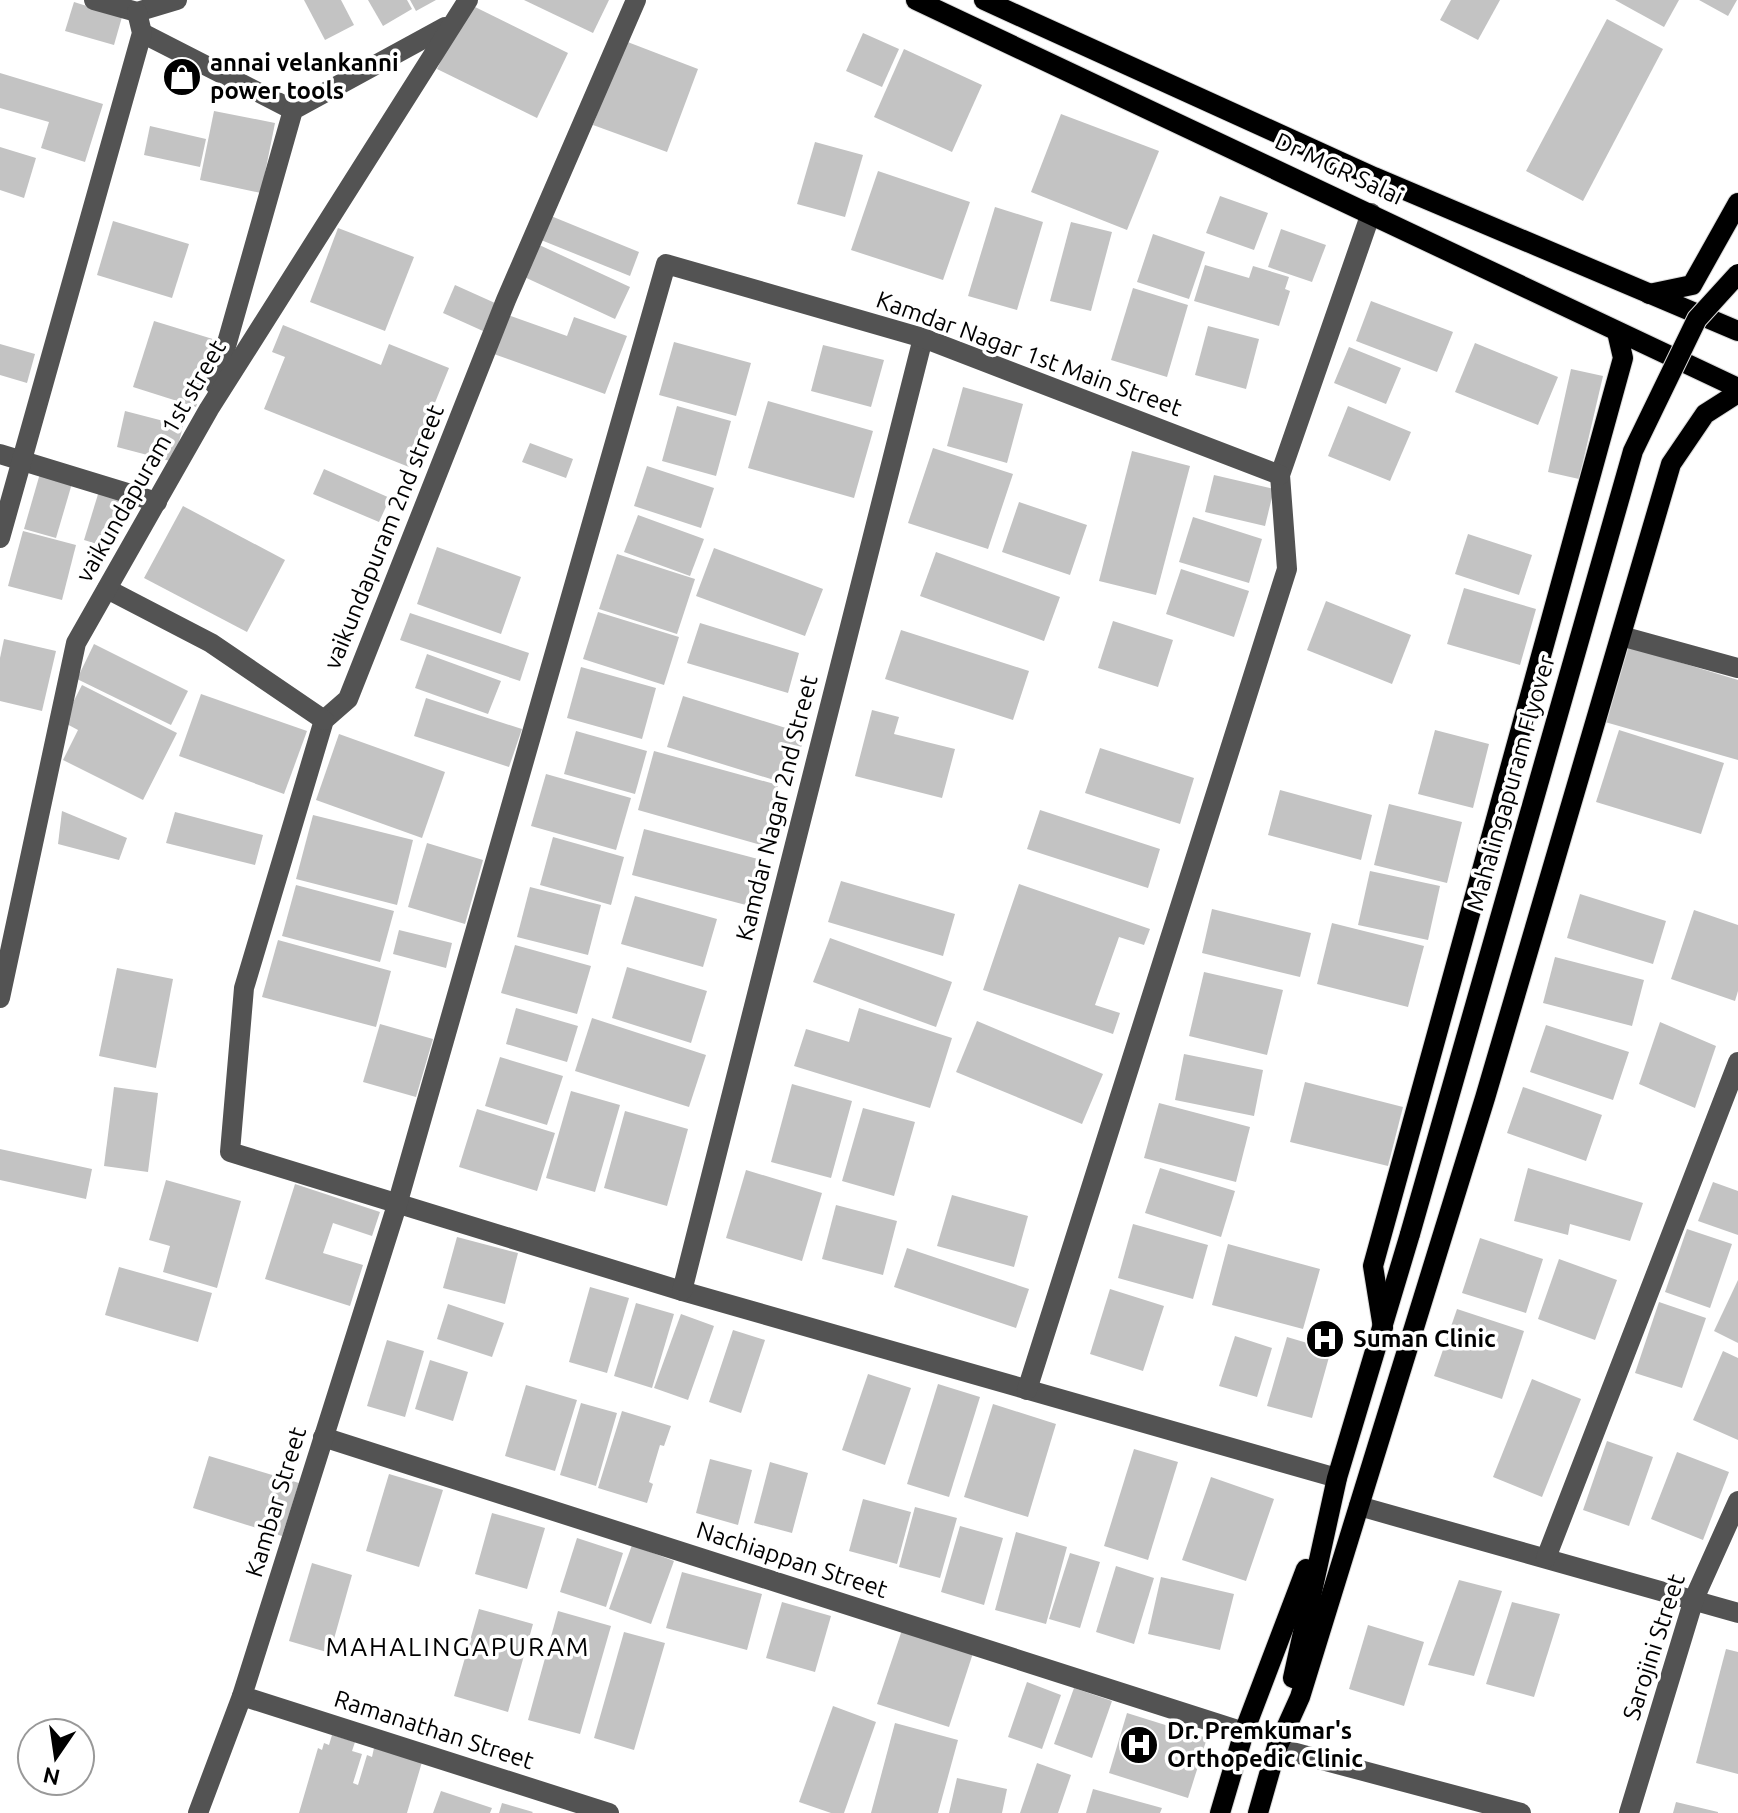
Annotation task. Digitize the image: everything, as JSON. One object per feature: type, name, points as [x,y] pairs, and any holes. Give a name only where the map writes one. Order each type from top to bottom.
[{"type":"main road","name":"Dr MGR Salai","points":[[916,0],[1371,213],[1738,390]]},
{"type":"main road","name":"Dr MGR Salai","points":[[984,0],[1374,177],[1738,331]]},
{"type":"main road","points":[[1649,294],[1692,285],[1738,203]]},
{"type":"main road","name":"Mahalingapuram Flyover","points":[[1332,1502],[1633,451],[1654,401],[1697,319],[1738,274]]},
{"type":"main road","points":[[1383,1328],[1373,1266],[1623,358],[1617,332]]},
{"type":"main road","points":[[1277,1748],[1300,1697],[1489,1083],[1671,464],[1705,414],[1738,390]]},
{"type":"main road","points":[[1220,1813],[1244,1732],[1332,1502]]},
{"type":"main road","points":[[1258,1813],[1277,1748],[1332,1502]]},
{"type":"street","points":[[94,0],[137,12],[177,0]]},
{"type":"street","name":"vaikundapuram 1st street","points":[[0,998],[8,920],[76,643],[209,409],[449,25],[468,0]]},
{"type":"street","name":"vaikundapuram 2nd street","points":[[397,1205],[308,1173],[230,1152],[244,988],[324,720],[348,699],[506,300],[636,0]]},
{"type":"street","points":[[0,538],[142,33],[137,12]]},
{"type":"street","points":[[209,409],[293,110],[449,25]]},
{"type":"street","points":[[142,33],[293,110]]},
{"type":"street","points":[[1027,1390],[1287,569],[1280,475],[1371,213]]},
{"type":"street","name":"Kamdar Nagar 1st Main Street","points":[[666,264],[923,338],[1280,475]]},
{"type":"street","name":"Kambar Street","points":[[198,1813],[242,1696],[397,1205],[666,264]]},
{"type":"street","name":"Kamdar Nagar 2nd Street","points":[[682,1291],[923,338]]},
{"type":"street","points":[[0,454],[157,502]]},
{"type":"street","points":[[107,589],[211,643],[324,720]]},
{"type":"street","points":[[1621,636],[1738,668]]},
{"type":"street","points":[[1546,1558],[1738,1062]]},
{"type":"street","points":[[397,1205],[682,1291],[1337,1478]]},
{"type":"street","name":"Nachiappan Street","points":[[323,1437],[1244,1732]]},
{"type":"street","name":"Sarojini Street","points":[[1629,1813],[1694,1599],[1738,1501]]},
{"type":"street","points":[[1359,1506],[1738,1613]]},
{"type":"street","name":"Ramanathan Street","points":[[242,1696],[609,1813]]},
{"type":"street","points":[[1277,1748],[1521,1813]]},
{"type":"building","points":[[304,0],[341,0],[354,25],[325,40]]},
{"type":"building","points":[[368,0],[407,0],[412,9],[383,26]]},
{"type":"building","points":[[410,0],[436,0],[416,11]]},
{"type":"building","points":[[524,0],[609,0],[593,33]]},
{"type":"building","points":[[1451,0],[1500,0],[1478,40],[1440,20]]},
{"type":"building","points":[[1615,0],[1679,0],[1664,27]]},
{"type":"building","points":[[1699,0],[1737,0],[1728,16]]},
{"type":"building","points":[[74,2],[122,17],[114,45],[65,31]]},
{"type":"building","points":[[469,4],[568,53],[537,118],[437,69]]},
{"type":"building","points":[[1607,19],[1663,49],[1583,201],[1526,171]]},
{"type":"building","points":[[863,33],[899,49],[882,87],[846,71]]},
{"type":"building","points":[[625,41],[698,69],[667,152],[593,125]]},
{"type":"building","points":[[904,49],[982,85],[952,152],[874,117]]},
{"type":"building","points":[[0,73],[103,104],[85,162],[41,148],[49,122],[0,108]]},
{"type":"building","points":[[214,111],[275,123],[261,193],[200,180]]},
{"type":"building","points":[[1061,114],[1159,151],[1127,230],[1031,192]]},
{"type":"building","points":[[150,126],[206,139],[200,167],[144,155]]},
{"type":"building","points":[[815,142],[863,155],[845,217],[797,204]]},
{"type":"building","points":[[0,147],[36,158],[24,198],[0,190]]},
{"type":"building","points":[[878,171],[970,202],[943,280],[851,250]]},
{"type":"building","points":[[1220,196],[1268,213],[1254,250],[1206,233]]},
{"type":"building","points":[[995,207],[1043,222],[1017,310],[968,296]]},
{"type":"building","points":[[551,216],[639,252],[630,276],[541,240]]},
{"type":"building","points":[[113,221],[189,244],[172,298],[97,275]]},
{"type":"building","points":[[1071,222],[1112,232],[1091,311],[1050,301]]},
{"type":"building","points":[[338,228],[414,257],[385,331],[310,302]]},
{"type":"building","points":[[1281,229],[1326,245],[1312,282],[1268,267]]},
{"type":"building","points":[[1153,234],[1205,252],[1189,299],[1137,282]]},
{"type":"building","points":[[535,243],[630,287],[615,319],[520,275]]},
{"type":"building","points":[[1205,265],[1249,278],[1253,266],[1289,277],[1285,289],[1290,291],[1279,326],[1194,301]]},
{"type":"building","points":[[455,285],[495,303],[483,331],[443,313]]},
{"type":"building","points":[[1133,288],[1188,305],[1167,377],[1111,360]]},
{"type":"building","points":[[1371,301],[1453,332],[1437,372],[1356,341]]},
{"type":"building","points":[[505,314],[567,336],[574,317],[627,336],[605,394],[491,353]]},
{"type":"building","points":[[154,321],[216,340],[196,407],[133,387]]},
{"type":"building","points":[[283,325],[381,365],[389,344],[449,368],[409,467],[264,409],[285,357],[272,352]]},
{"type":"building","points":[[1208,326],[1259,339],[1246,389],[1195,375]]},
{"type":"building","points":[[674,342],[751,363],[736,416],[659,395]]},
{"type":"building","points":[[1475,343],[1558,377],[1538,425],[1455,392]]},
{"type":"building","points":[[0,344],[35,354],[27,383],[0,375]]},
{"type":"building","points":[[823,345],[884,360],[871,407],[811,391]]},
{"type":"building","points":[[1349,347],[1401,368],[1386,404],[1334,383]]},
{"type":"building","points":[[1571,369],[1603,376],[1579,479],[1548,472]]},
{"type":"building","points":[[963,387],[1023,404],[1007,463],[947,446]]},
{"type":"building","points":[[768,401],[873,431],[854,498],[748,468]]},
{"type":"building","points":[[677,406],[731,421],[716,476],[662,461]]},
{"type":"building","points":[[1348,406],[1411,432],[1390,481],[1328,456]]},
{"type":"building","points":[[125,411],[183,426],[174,462],[117,447]]},
{"type":"building","points":[[530,443],[573,459],[566,478],[522,462]]},
{"type":"building","points":[[933,448],[1013,474],[988,549],[908,523]]},
{"type":"building","points":[[1132,451],[1190,466],[1156,595],[1099,581]]},
{"type":"building","points":[[647,466],[714,488],[701,528],[634,506]]},
{"type":"building","points":[[324,469],[390,498],[379,522],[313,494]]},
{"type":"building","points":[[41,470],[73,480],[56,538],[24,529]]},
{"type":"building","points":[[1214,475],[1274,489],[1265,526],[1205,512]]},
{"type":"building","points":[[99,491],[125,499],[110,548],[84,540]]},
{"type":"building","points":[[1019,502],[1087,525],[1070,575],[1002,552]]},
{"type":"building","points":[[183,506],[285,560],[247,632],[144,578]]},
{"type":"building","points":[[638,515],[704,539],[690,576],[624,552]]},
{"type":"building","points":[[1193,517],[1262,539],[1249,583],[1179,562]]},
{"type":"building","points":[[23,531],[76,545],[62,600],[8,586]]},
{"type":"building","points":[[1468,534],[1532,555],[1519,595],[1455,574]]},
{"type":"building","points":[[437,547],[521,577],[501,634],[417,604]]},
{"type":"building","points":[[714,548],[823,589],[805,636],[696,596]]},
{"type":"building","points":[[936,552],[1060,597],[1044,641],[920,596]]},
{"type":"building","points":[[617,554],[695,579],[677,634],[599,609]]},
{"type":"building","points":[[1181,569],[1249,591],[1234,637],[1166,614]]},
{"type":"building","points":[[1464,588],[1536,609],[1520,665],[1447,644]]},
{"type":"building","points":[[1326,601],[1411,635],[1392,684],[1307,650]]},
{"type":"building","points":[[598,612],[679,637],[664,685],[583,659]]},
{"type":"building","points":[[410,613],[529,653],[520,681],[400,640]]},
{"type":"building","points":[[1113,621],[1173,640],[1158,687],[1098,668]]},
{"type":"building","points":[[700,623],[799,653],[788,693],[687,663]]},
{"type":"building","points":[[901,630],[1029,671],[1013,720],[885,679]]},
{"type":"building","points":[[4,639],[56,651],[42,711],[0,701],[0,658]]},
{"type":"building","points":[[94,644],[188,691],[171,725],[77,679]]},
{"type":"building","points":[[1626,646],[1738,680],[1738,760],[1605,722]]},
{"type":"building","points":[[427,654],[501,681],[488,714],[415,688]]},
{"type":"building","points":[[581,667],[656,688],[642,739],[567,718]]},
{"type":"building","points":[[82,685],[177,733],[143,800],[63,760],[78,730],[63,722]]},
{"type":"building","points":[[201,694],[307,731],[284,794],[179,756]]},
{"type":"building","points":[[683,696],[805,734],[790,785],[667,747]]},
{"type":"building","points":[[426,698],[522,729],[509,767],[414,736]]},
{"type":"building","points":[[872,710],[899,717],[894,734],[955,749],[942,798],[855,776]]},
{"type":"building","points":[[1435,730],[1489,744],[1473,808],[1418,794]]},
{"type":"building","points":[[1619,730],[1724,763],[1701,834],[1596,802]]},
{"type":"building","points":[[576,731],[647,751],[635,794],[564,774]]},
{"type":"building","points":[[339,734],[445,772],[422,838],[316,800]]},
{"type":"building","points":[[1100,748],[1194,778],[1180,824],[1085,793]]},
{"type":"building","points":[[654,751],[778,785],[761,845],[638,810]]},
{"type":"building","points":[[546,774],[631,798],[616,850],[531,826]]},
{"type":"building","points":[[1280,790],[1372,815],[1361,860],[1268,835]]},
{"type":"building","points":[[1389,804],[1462,822],[1447,883],[1374,865]]},
{"type":"building","points":[[1040,810],[1160,849],[1148,888],[1027,849]]},
{"type":"building","points":[[62,811],[127,838],[119,860],[58,844]]},
{"type":"building","points":[[175,812],[263,835],[255,865],[166,843]]},
{"type":"building","points":[[313,815],[413,840],[397,905],[296,879]]},
{"type":"building","points":[[644,829],[758,859],[746,905],[632,875]]},
{"type":"building","points":[[553,837],[624,857],[611,905],[540,885]]},
{"type":"building","points":[[427,843],[483,860],[465,924],[408,907]]},
{"type":"building","points":[[1370,871],[1440,886],[1428,940],[1358,925]]},
{"type":"building","points":[[841,881],[955,914],[943,956],[828,922]]},
{"type":"building","points":[[1019,884],[1150,929],[1144,945],[1119,937],[1095,1005],[1120,1013],[1113,1034],[983,990]]},
{"type":"building","points":[[296,885],[394,911],[380,962],[282,936]]},
{"type":"building","points":[[530,887],[601,905],[588,955],[517,937]]},
{"type":"building","points":[[1580,894],[1666,921],[1653,964],[1567,938]]},
{"type":"building","points":[[635,896],[717,919],[703,967],[621,944]]},
{"type":"building","points":[[1212,909],[1311,933],[1300,977],[1202,953]]},
{"type":"building","points":[[1694,910],[1738,925],[1738,991],[1735,1001],[1671,979]]},
{"type":"building","points":[[1332,923],[1424,946],[1408,1007],[1317,984]]},
{"type":"building","points":[[399,930],[452,943],[446,968],[393,954]]},
{"type":"building","points":[[830,938],[952,982],[936,1027],[813,982]]},
{"type":"building","points":[[278,940],[391,971],[376,1027],[262,997]]},
{"type":"building","points":[[515,945],[591,966],[577,1014],[501,993]]},
{"type":"building","points":[[1555,957],[1644,980],[1632,1026],[1543,1003]]},
{"type":"building","points":[[627,967],[707,991],[691,1043],[612,1018]]},
{"type":"building","points":[[117,968],[173,979],[156,1068],[99,1056]]},
{"type":"building","points":[[1204,972],[1283,990],[1267,1055],[1189,1036]]},
{"type":"building","points":[[516,1008],[578,1026],[567,1062],[506,1044]]},
{"type":"building","points":[[859,1008],[952,1038],[930,1108],[794,1066],[806,1029],[849,1042]]},
{"type":"building","points":[[592,1018],[706,1055],[689,1107],[575,1071]]},
{"type":"building","points":[[977,1021],[1103,1074],[1082,1124],[956,1072]]},
{"type":"building","points":[[1660,1022],[1716,1046],[1695,1108],[1639,1084]]},
{"type":"building","points":[[380,1024],[433,1039],[416,1097],[363,1082]]},
{"type":"building","points":[[1546,1025],[1629,1052],[1613,1100],[1530,1072]]},
{"type":"building","points":[[1184,1054],[1263,1070],[1254,1116],[1175,1100]]},
{"type":"building","points":[[500,1057],[563,1076],[547,1125],[485,1106]]},
{"type":"building","points":[[1305,1082],[1403,1107],[1388,1166],[1290,1142]]},
{"type":"building","points":[[792,1084],[852,1101],[831,1178],[771,1162]]},
{"type":"building","points":[[114,1087],[158,1093],[148,1172],[104,1166]]},
{"type":"building","points":[[1523,1087],[1602,1115],[1586,1161],[1507,1133]]},
{"type":"building","points":[[571,1091],[620,1105],[595,1192],[546,1178]]},
{"type":"building","points":[[1159,1103],[1250,1127],[1236,1182],[1144,1158]]},
{"type":"building","points":[[863,1108],[915,1122],[894,1196],[842,1181]]},
{"type":"building","points":[[477,1109],[555,1133],[537,1191],[459,1167]]},
{"type":"building","points":[[625,1111],[688,1129],[667,1206],[604,1188]]},
{"type":"building","points":[[0,1149],[92,1169],[86,1199],[0,1180]]},
{"type":"building","points":[[1160,1168],[1235,1191],[1221,1237],[1145,1213]]},
{"type":"building","points":[[1528,1168],[1643,1203],[1630,1241],[1570,1224],[1568,1235],[1514,1221]]},
{"type":"building","points":[[746,1170],[822,1193],[802,1261],[726,1238]]},
{"type":"building","points":[[166,1180],[241,1201],[217,1288],[163,1272],[170,1246],[149,1240]]},
{"type":"building","points":[[1713,1182],[1738,1191],[1738,1235],[1698,1221]]},
{"type":"building","points":[[295,1184],[380,1212],[372,1236],[333,1223],[323,1253],[363,1265],[350,1306],[265,1279]]},
{"type":"building","points":[[952,1195],[1028,1216],[1014,1267],[937,1246]]},
{"type":"building","points":[[836,1205],[897,1221],[883,1275],[822,1259]]},
{"type":"building","points":[[1133,1224],[1208,1245],[1193,1299],[1118,1278]]},
{"type":"building","points":[[1687,1229],[1732,1244],[1710,1308],[1665,1292]]},
{"type":"building","points":[[457,1237],[518,1253],[505,1304],[443,1288]]},
{"type":"building","points":[[1480,1238],[1543,1259],[1526,1313],[1462,1293]]},
{"type":"building","points":[[1228,1244],[1320,1269],[1303,1329],[1212,1305]]},
{"type":"building","points":[[907,1248],[1029,1289],[1016,1328],[894,1287]]},
{"type":"building","points":[[1559,1259],[1617,1280],[1595,1340],[1538,1319]]},
{"type":"building","points":[[119,1267],[212,1293],[198,1342],[105,1315]]},
{"type":"building","points":[[1738,1280],[1738,1343],[1714,1331]]},
{"type":"building","points":[[590,1287],[629,1298],[607,1373],[569,1362]]},
{"type":"building","points":[[1110,1289],[1164,1306],[1143,1371],[1090,1354]]},
{"type":"building","points":[[1659,1302],[1706,1318],[1682,1388],[1635,1373]]},
{"type":"building","points":[[636,1303],[674,1314],[652,1388],[614,1376]]},
{"type":"building","points":[[448,1304],[504,1323],[492,1357],[437,1339]]},
{"type":"building","points":[[1457,1309],[1524,1331],[1502,1399],[1434,1376]]},
{"type":"building","points":[[681,1314],[714,1326],[688,1400],[654,1388]]},
{"type":"building","points":[[733,1330],[765,1340],[741,1413],[709,1402]]},
{"type":"building","points":[[1235,1336],[1272,1348],[1257,1397],[1219,1386]]},
{"type":"building","points":[[1287,1337],[1331,1350],[1312,1418],[1267,1406]]},
{"type":"building","points":[[387,1340],[424,1351],[405,1417],[367,1406]]},
{"type":"building","points":[[1723,1351],[1738,1358],[1738,1440],[1693,1420]]},
{"type":"building","points":[[430,1360],[468,1372],[453,1421],[415,1409]]},
{"type":"building","points":[[868,1374],[911,1388],[885,1465],[842,1450]]},
{"type":"building","points":[[1532,1379],[1581,1399],[1542,1497],[1493,1477]]},
{"type":"building","points":[[938,1384],[980,1397],[949,1497],[907,1484]]},
{"type":"building","points":[[526,1385],[577,1400],[555,1471],[505,1456]]},
{"type":"building","points":[[581,1403],[617,1413],[596,1486],[560,1475]]},
{"type":"building","points":[[993,1404],[1056,1424],[1028,1517],[964,1497]]},
{"type":"building","points":[[622,1411],[671,1426],[664,1446],[660,1445],[649,1482],[653,1484],[647,1503],[598,1488]]},
{"type":"building","points":[[1607,1441],[1653,1457],[1629,1526],[1583,1510]]},
{"type":"building","points":[[1134,1449],[1178,1462],[1148,1560],[1104,1546]]},
{"type":"building","points":[[1677,1452],[1729,1472],[1703,1540],[1651,1519]]},
{"type":"building","points":[[209,1456],[299,1483],[282,1536],[193,1508]]},
{"type":"building","points":[[710,1459],[752,1470],[738,1525],[696,1513]]},
{"type":"building","points":[[770,1462],[808,1473],[792,1533],[754,1523]]},
{"type":"building","points":[[389,1474],[443,1490],[419,1567],[366,1551]]},
{"type":"building","points":[[1211,1477],[1274,1499],[1246,1581],[1182,1560]]},
{"type":"building","points":[[863,1499],[911,1512],[897,1564],[849,1551]]},
{"type":"building","points":[[915,1507],[957,1518],[940,1578],[899,1567]]},
{"type":"building","points":[[492,1513],[545,1528],[527,1589],[475,1574]]},
{"type":"building","points":[[960,1526],[1003,1538],[984,1605],[941,1592]]},
{"type":"building","points":[[1016,1532],[1067,1547],[1046,1624],[995,1610]]},
{"type":"building","points":[[577,1538],[623,1553],[606,1607],[560,1592]]},
{"type":"building","points":[[632,1545],[674,1561],[651,1624],[609,1609]]},
{"type":"building","points":[[1070,1553],[1100,1562],[1080,1628],[1049,1619]]},
{"type":"building","points":[[312,1563],[352,1575],[330,1653],[289,1641]]},
{"type":"building","points":[[1116,1566],[1154,1578],[1134,1644],[1096,1632]]},
{"type":"building","points":[[682,1572],[762,1594],[747,1650],[666,1628]]},
{"type":"building","points":[[1161,1577],[1234,1594],[1220,1650],[1148,1634]]},
{"type":"building","points":[[1459,1580],[1502,1591],[1474,1676],[1428,1665]]},
{"type":"building","points":[[782,1602],[831,1616],[815,1672],[766,1658]]},
{"type":"building","points":[[1512,1602],[1560,1614],[1534,1697],[1486,1684]]},
{"type":"building","points":[[479,1609],[533,1624],[508,1712],[454,1696]]},
{"type":"building","points":[[558,1611],[611,1626],[580,1734],[528,1720]]},
{"type":"building","points":[[1368,1625],[1424,1642],[1404,1706],[1349,1689]]},
{"type":"building","points":[[903,1627],[974,1650],[949,1727],[877,1704]]},
{"type":"building","points":[[624,1632],[665,1643],[634,1750],[594,1738]]},
{"type":"building","points":[[1726,1649],[1738,1652],[1738,1774],[1696,1763]]},
{"type":"building","points":[[1027,1682],[1061,1695],[1042,1749],[1008,1737]]},
{"type":"building","points":[[1074,1688],[1112,1701],[1092,1758],[1054,1744]]},
{"type":"building","points":[[833,1706],[876,1722],[844,1813],[831,1813],[799,1802]]},
{"type":"building","points":[[1127,1713],[1207,1738],[1188,1798],[1109,1773]]},
{"type":"building","points":[[895,1723],[958,1740],[938,1813],[871,1813]]},
{"type":"building","points":[[332,1735],[355,1742],[352,1751],[362,1754],[353,1783],[358,1785],[367,1755],[372,1757],[374,1748],[422,1762],[407,1813],[299,1813],[318,1748],[322,1750],[324,1743],[329,1745]]},
{"type":"building","points":[[1037,1763],[1071,1775],[1058,1813],[1020,1813]]},
{"type":"building","points":[[957,1778],[1007,1789],[1002,1813],[949,1813]]},
{"type":"building","points":[[1093,1789],[1162,1808],[1160,1813],[1086,1813]]},
{"type":"building","points":[[441,1791],[492,1808],[490,1813],[433,1813]]},
{"type":"building","points":[[1676,1802],[1718,1812],[1718,1813],[1673,1813]]},
{"type":"building","points":[[502,1803],[533,1812],[499,1813]]},
{"type":"place","name":"annai velankanni power tools","points":[[182,77]]},
{"type":"place","name":"Suman Clinic","points":[[1325,1339]]},
{"type":"place","name":"Dr. Premkumar's Orthopedic Clinic","points":[[1139,1745]]},
{"type":"district","name":"MAHALINGAPURAM","points":[[458,1647]]}]
